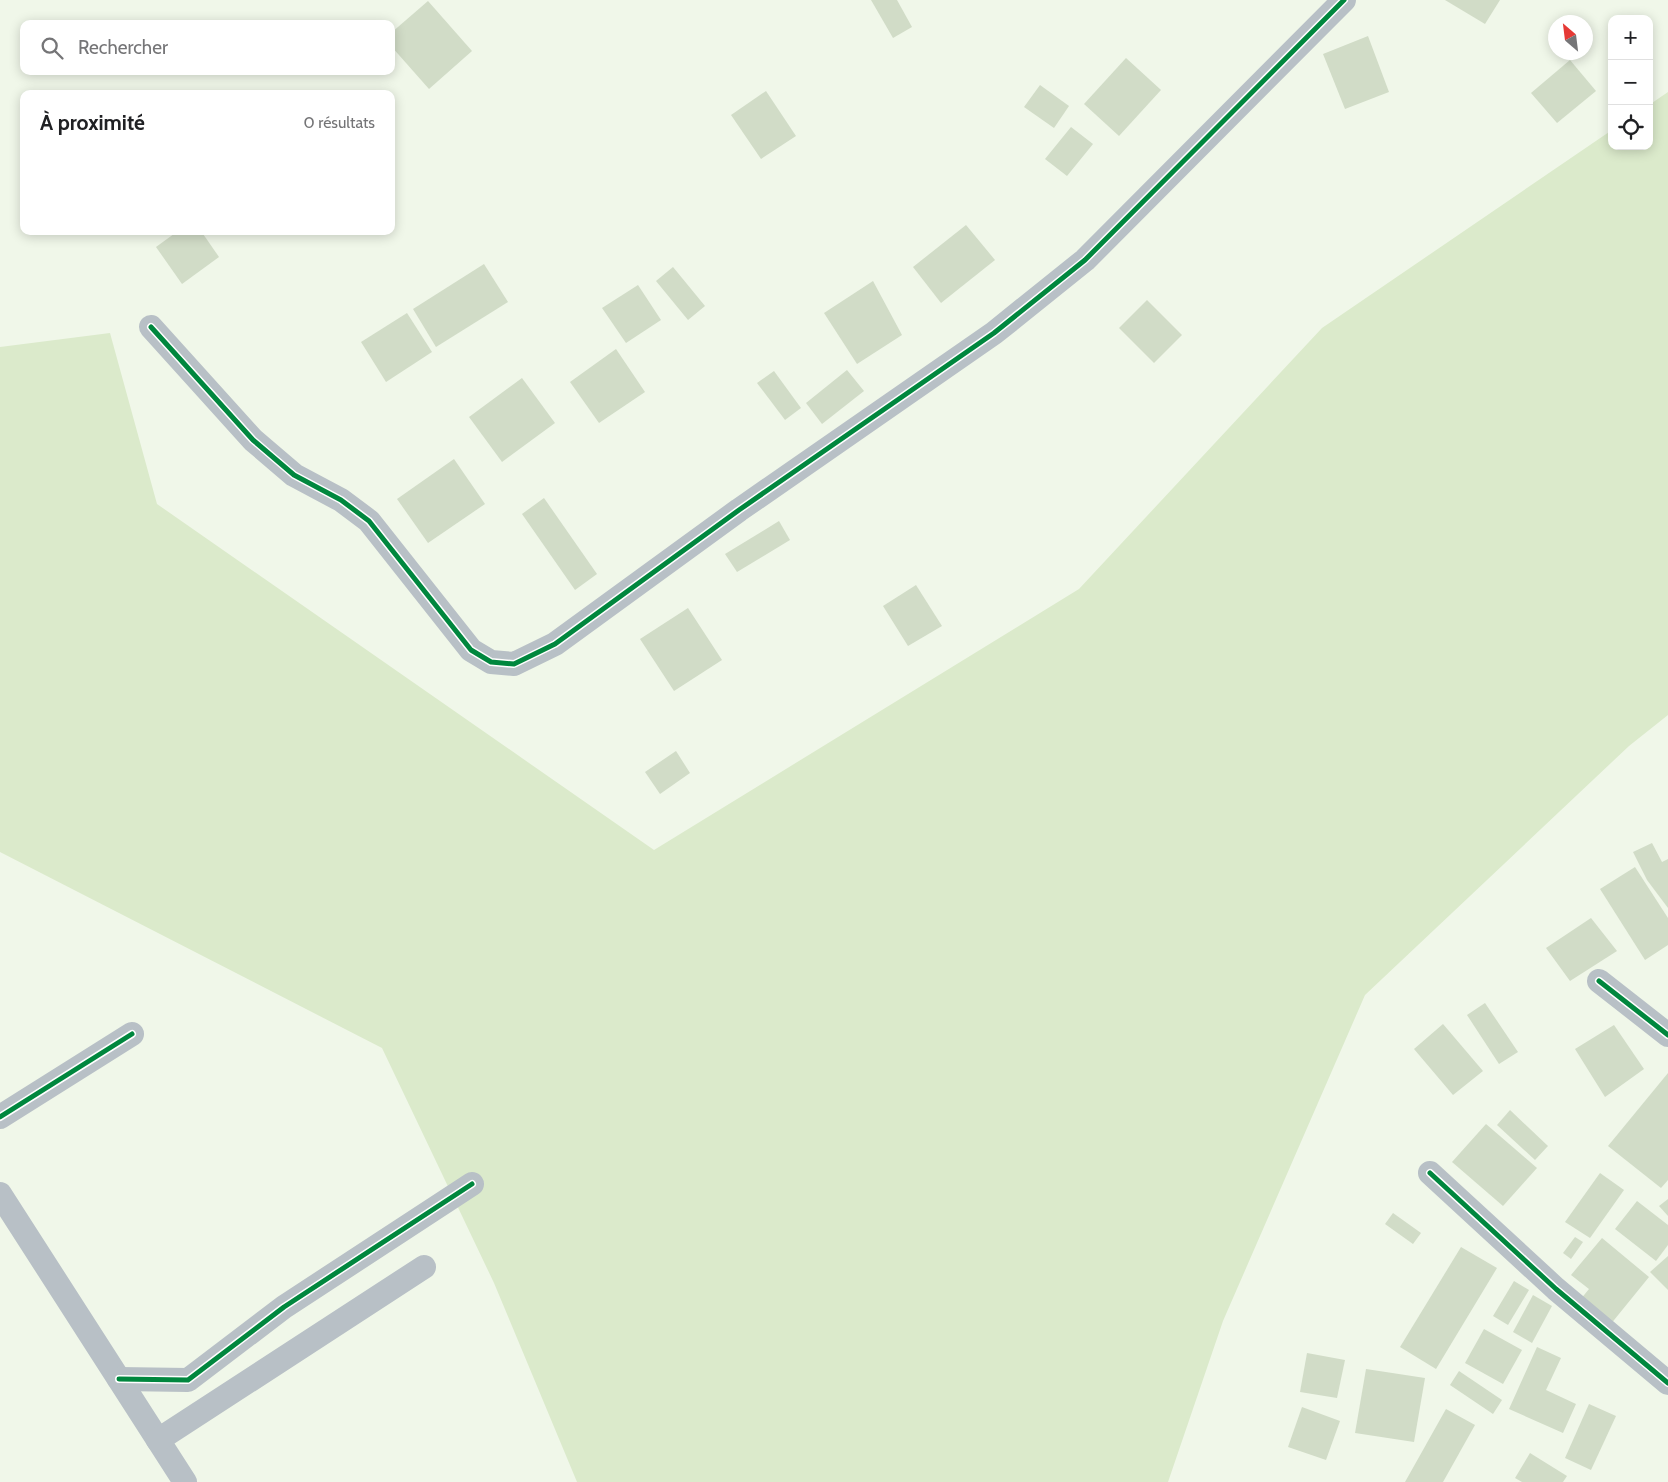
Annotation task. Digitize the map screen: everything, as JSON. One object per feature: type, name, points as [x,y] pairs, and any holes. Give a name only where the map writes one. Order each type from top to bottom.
[{"type":"street","points":[[151,327],[260,446],[294,476],[341,500],[369,521],[471,650],[491,662],[514,664],[555,644],[739,510],[994,333],[1085,260],[1344,0]]},
{"type":"street","points":[[1599,981],[1668,1035]]},
{"type":"street","points":[[0,1117],[132,1034]]},
{"type":"street","points":[[1430,1174],[1556,1289],[1668,1383]]},
{"type":"street","points":[[119,1379],[188,1380],[284,1308],[472,1184]]},
{"type":"street","points":[[0,1194],[185,1482]]},
{"type":"street","points":[[158,1440],[424,1268]]},
{"type":"green space","points":[[1668,92],[1668,715],[1629,746],[1365,995],[1223,1321],[1168,1482],[577,1482],[494,1283],[382,1048],[0,852],[0,347],[110,333],[157,504],[654,850],[1079,589],[1322,328],[1608,133],[1608,150],[1653,150],[1653,102]]},
{"type":"building","points":[[871,0],[897,0],[912,27],[893,38]]},
{"type":"building","points":[[1445,0],[1500,0],[1485,24]]},
{"type":"building","points":[[428,1],[472,51],[429,89],[395,51],[395,30]]},
{"type":"building","points":[[1368,36],[1389,92],[1345,109],[1323,54]]},
{"type":"building","points":[[1126,58],[1161,90],[1119,136],[1084,104]]},
{"type":"building","points":[[1570,60],[1596,91],[1557,123],[1531,93]]},
{"type":"building","points":[[1040,85],[1069,106],[1054,128],[1024,107]]},
{"type":"building","points":[[766,91],[796,136],[761,159],[731,115]]},
{"type":"building","points":[[1071,127],[1093,144],[1067,176],[1045,159]]},
{"type":"building","points":[[966,225],[995,260],[941,303],[913,267]]},
{"type":"building","points":[[172,235],[204,235],[219,257],[182,284],[156,247]]},
{"type":"building","points":[[484,264],[508,302],[436,347],[413,309]]},
{"type":"building","points":[[673,267],[705,306],[688,320],[656,281]]},
{"type":"building","points":[[873,281],[902,335],[857,364],[824,313]]},
{"type":"building","points":[[638,285],[661,320],[626,343],[602,308]]},
{"type":"building","points":[[1147,300],[1182,335],[1154,363],[1119,328]]},
{"type":"building","points":[[407,313],[432,352],[386,382],[361,342]]},
{"type":"building","points":[[616,349],[645,392],[599,423],[570,382]]},
{"type":"building","points":[[847,370],[864,391],[822,424],[806,403]]},
{"type":"building","points":[[774,371],[801,408],[785,420],[757,383]]},
{"type":"building","points":[[522,378],[555,423],[502,462],[469,417]]},
{"type":"building","points":[[454,459],[485,504],[428,543],[397,499]]},
{"type":"building","points":[[544,498],[597,574],[575,590],[522,514]]},
{"type":"building","points":[[779,521],[790,540],[737,572],[725,554]]},
{"type":"building","points":[[916,585],[942,626],[908,646],[883,606]]},
{"type":"building","points":[[688,608],[722,660],[674,691],[640,639]]},
{"type":"building","points":[[676,751],[690,773],[660,794],[645,772]]},
{"type":"building","points":[[1652,843],[1662,862],[1668,859],[1668,908],[1647,880],[1633,852]]},
{"type":"building","points":[[1635,867],[1668,918],[1668,945],[1645,960],[1600,889]]},
{"type":"building","points":[[1591,918],[1617,951],[1570,981],[1546,948]]},
{"type":"building","points":[[1485,1003],[1518,1052],[1499,1064],[1467,1015]]},
{"type":"building","points":[[1443,1024],[1483,1071],[1453,1095],[1414,1049]]},
{"type":"building","points":[[1614,1025],[1644,1069],[1605,1097],[1575,1049]]},
{"type":"building","points":[[1668,1073],[1668,1180],[1661,1188],[1608,1146]]},
{"type":"building","points":[[1510,1110],[1548,1146],[1535,1160],[1497,1125]]},
{"type":"building","points":[[1486,1124],[1537,1168],[1503,1206],[1452,1162]]},
{"type":"building","points":[[1600,1173],[1624,1190],[1590,1238],[1565,1222]]},
{"type":"building","points":[[1668,1199],[1668,1216],[1659,1206]]},
{"type":"building","points":[[1637,1201],[1668,1225],[1668,1245],[1656,1261],[1615,1229]]},
{"type":"building","points":[[1393,1213],[1421,1233],[1413,1244],[1385,1224]]},
{"type":"building","points":[[1575,1237],[1583,1242],[1571,1259],[1563,1253]]},
{"type":"building","points":[[1602,1238],[1649,1277],[1610,1325],[1580,1300],[1589,1289],[1571,1275]]},
{"type":"building","points":[[1461,1247],[1497,1268],[1436,1369],[1400,1347]]},
{"type":"building","points":[[1668,1256],[1668,1290],[1650,1272]]},
{"type":"building","points":[[1514,1281],[1529,1290],[1508,1325],[1493,1316]]},
{"type":"building","points":[[1533,1295],[1552,1306],[1532,1343],[1513,1332]]},
{"type":"building","points":[[1484,1329],[1522,1350],[1503,1384],[1465,1363]]},
{"type":"building","points":[[1537,1347],[1561,1358],[1546,1390],[1576,1404],[1563,1433],[1509,1409]]},
{"type":"building","points":[[1307,1353],[1345,1360],[1337,1398],[1300,1392]]},
{"type":"building","points":[[1366,1369],[1425,1378],[1414,1442],[1355,1433]]},
{"type":"building","points":[[1459,1371],[1502,1400],[1493,1414],[1450,1385]]},
{"type":"building","points":[[1589,1404],[1616,1416],[1591,1470],[1565,1458]]},
{"type":"building","points":[[1302,1407],[1340,1421],[1326,1460],[1288,1447]]},
{"type":"building","points":[[1446,1409],[1475,1425],[1443,1482],[1405,1482]]},
{"type":"building","points":[[1530,1453],[1567,1476],[1563,1482],[1522,1482],[1515,1478]]},
{"type":"cycle path","points":[[151,327],[253,440],[294,475],[341,500],[369,521],[471,650],[491,662],[514,664],[555,644],[739,510],[994,333],[1085,260],[1344,0]]},
{"type":"cycle path","points":[[1599,981],[1668,1035]]},
{"type":"cycle path","points":[[0,1117],[132,1034]]},
{"type":"cycle path","points":[[1430,1173],[1556,1289],[1668,1383]]},
{"type":"cycle path","points":[[119,1379],[188,1380],[284,1307],[472,1184]]}]
